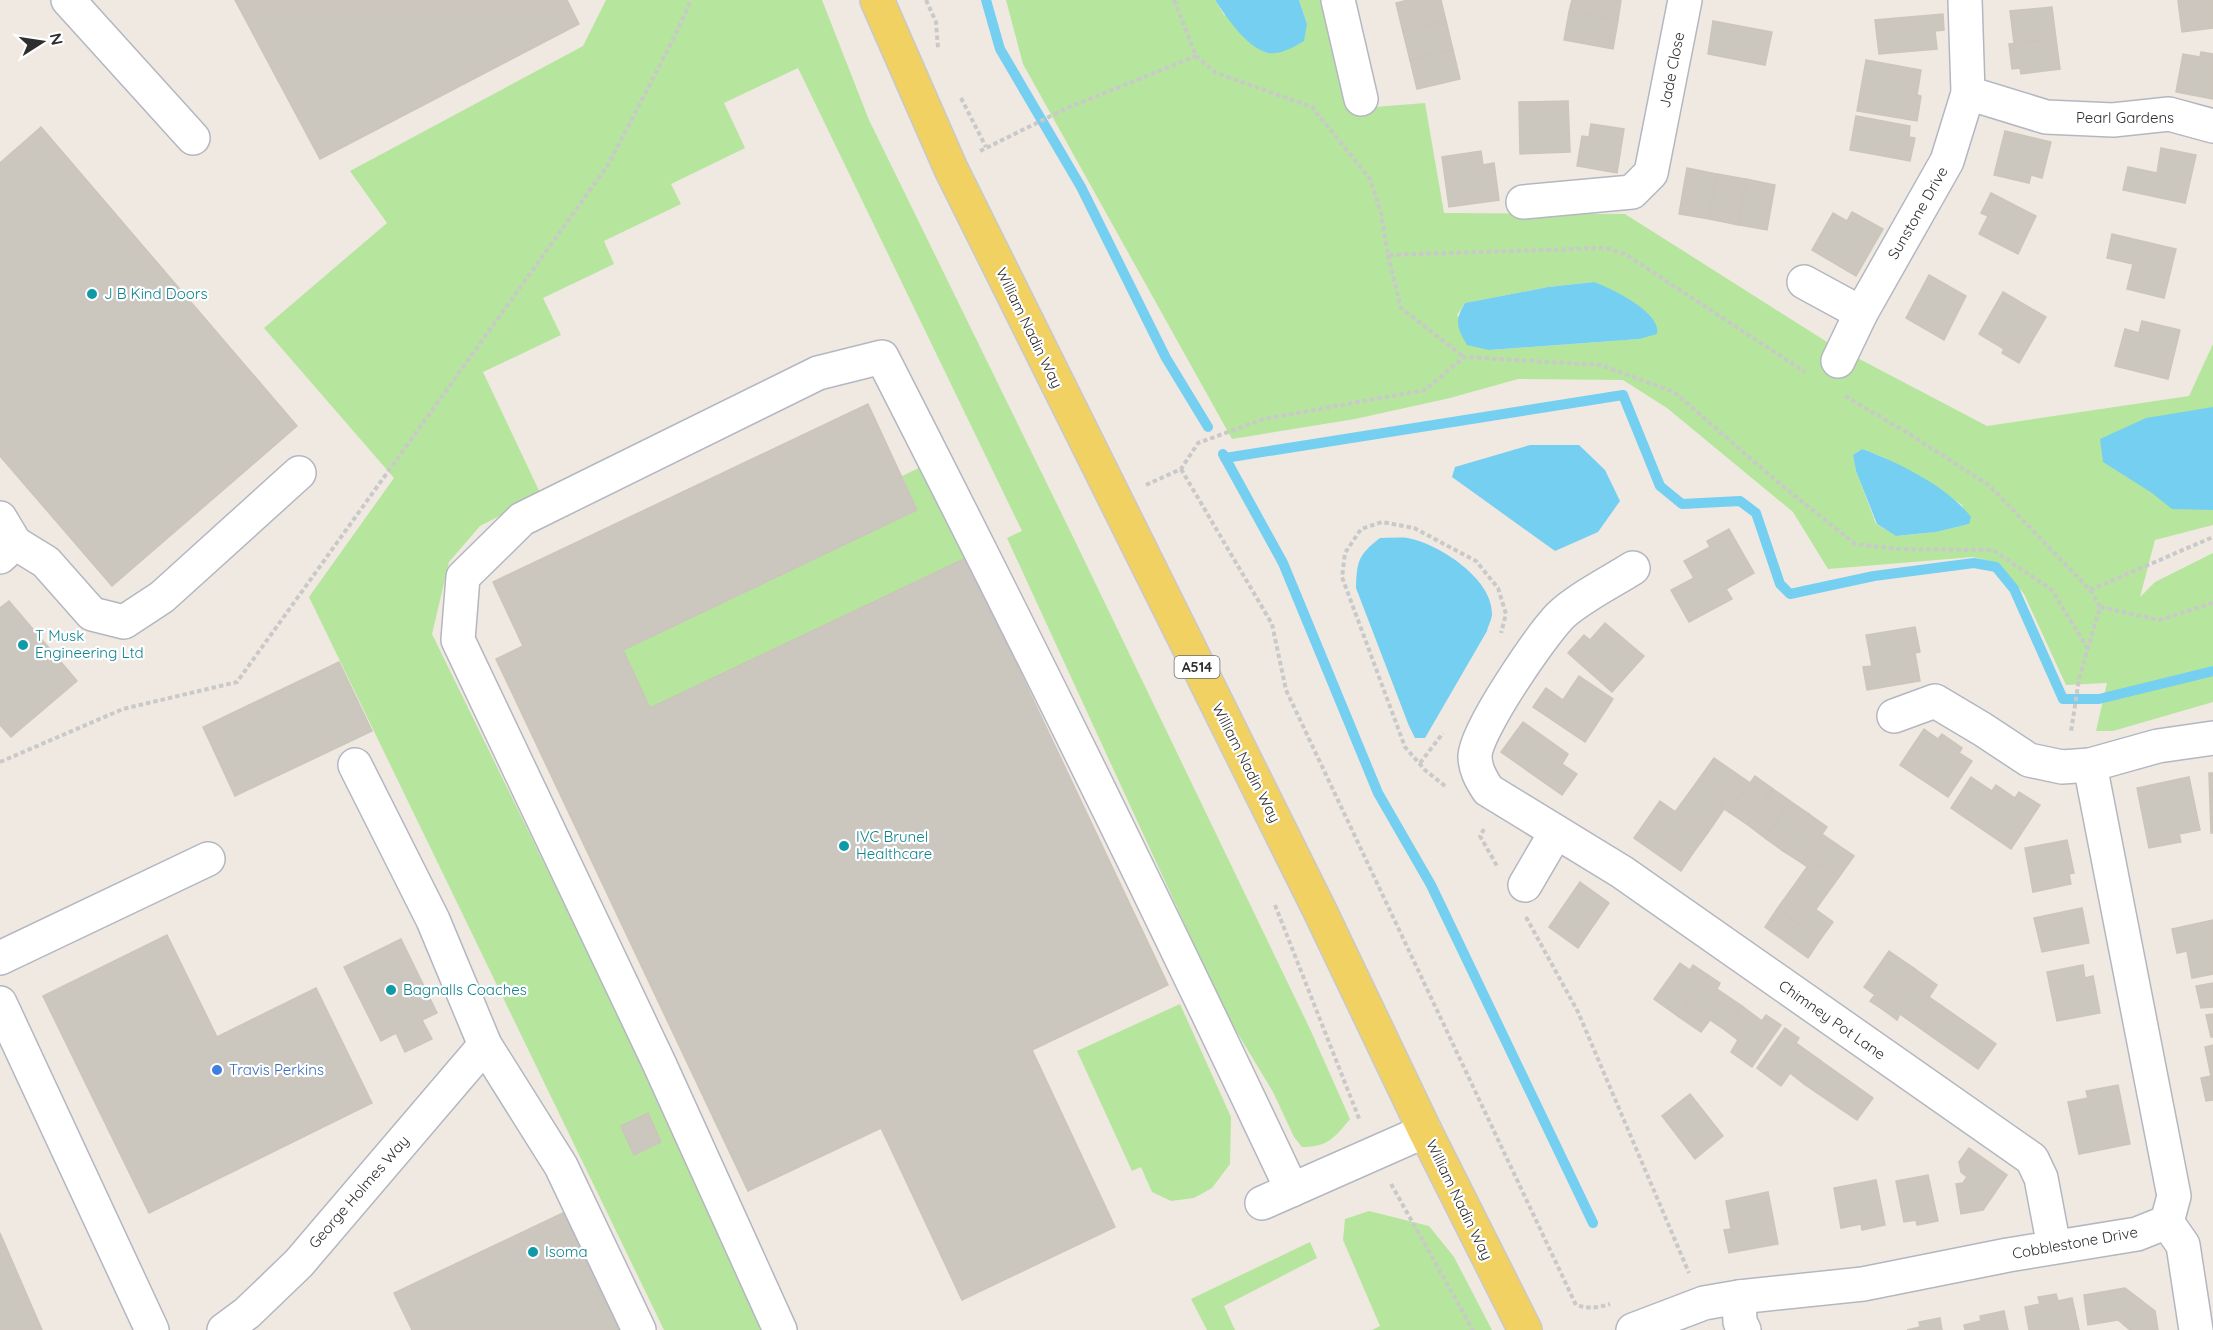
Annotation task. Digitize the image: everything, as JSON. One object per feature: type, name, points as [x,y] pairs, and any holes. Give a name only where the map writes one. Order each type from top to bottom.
[{"type":"main road","name":"William Nadin Way","points":[[877,0],[951,169],[1320,911],[1425,1131],[1525,1330]]},
{"type":"street","points":[[68,0],[193,138]]},
{"type":"street","points":[[1338,0],[1360,99]]},
{"type":"street","name":"Jade Close","points":[[1523,202],[1632,192],[1651,173],[1685,0]]},
{"type":"street","name":"Sunstone Drive","points":[[1825,369],[1861,313],[1947,161],[1968,93],[1965,0]]},
{"type":"street","name":"Pearl Gardens","points":[[1968,93],[2046,117],[2113,120],[2169,114],[2213,126]]},
{"type":"street","points":[[1804,282],[1861,313]]},
{"type":"street","points":[[780,1330],[659,1063],[459,640],[463,577],[522,519],[818,373],[882,357],[982,551],[1174,939],[1292,1190]]},
{"type":"street","points":[[5,540],[46,562],[92,614],[124,622],[162,597],[299,473]]},
{"type":"street","name":"Chimney Pot Lane","points":[[1633,568],[1561,615],[1544,636],[1483,730],[1475,754],[1477,772],[1488,790],[1622,872],[2032,1159],[2041,1178],[2054,1247]]},
{"type":"street","points":[[1894,716],[1935,701],[2029,760],[2068,768],[2090,765],[2158,746],[2213,738]]},
{"type":"street","points":[[355,765],[433,920],[485,1045],[561,1167],[639,1330]]},
{"type":"street","points":[[2090,765],[2174,1196],[2167,1222],[2182,1245],[2196,1330]]},
{"type":"street","points":[[1516,890],[1556,832]]},
{"type":"street","points":[[0,958],[208,859]]},
{"type":"street","points":[[0,1003],[152,1330]]},
{"type":"street","name":"George Holmes Way","points":[[224,1330],[247,1313],[298,1263],[485,1045]]},
{"type":"street","points":[[1262,1203],[1425,1131]]},
{"type":"street","name":"Cobblestone Drive","points":[[1633,1330],[1704,1303],[1738,1297],[1863,1284],[2054,1247],[2137,1234],[2167,1222]]},
{"type":"street","points":[[1738,1297],[1740,1322],[1744,1330]]},
{"type":"path","points":[[0,762],[123,709],[237,682],[608,165],[676,34],[691,0]]},
{"type":"path","points":[[926,0],[936,22],[938,54]]},
{"type":"path","points":[[1174,0],[1196,56],[1215,73],[1312,107],[1370,179],[1381,213],[1388,255],[1401,308],[1464,357],[1601,365],[1674,393],[1780,484],[1855,544],[1898,549],[1993,550],[2052,590],[2088,650]]},
{"type":"path","points":[[951,169],[986,147],[1065,109],[1196,56]]},
{"type":"path","points":[[960,96],[986,147]]},
{"type":"path","points":[[1388,255],[1606,248],[1624,254],[1825,369]]},
{"type":"path","points":[[1464,357],[1425,390],[1264,419],[1198,443],[1181,469],[1272,624],[1286,690],[1576,1305],[1598,1308],[1620,1300]]},
{"type":"path","points":[[1842,394],[1990,486],[2090,590],[2100,607],[2079,679],[2070,737]]},
{"type":"path","points":[[1449,789],[1405,747],[1342,578],[1345,553],[1361,529],[1382,522],[1414,528],[1476,561],[1498,588],[1506,614],[1500,636]]},
{"type":"path","points":[[2090,590],[2213,537]]},
{"type":"path","points":[[2100,607],[2159,620],[2213,603]]},
{"type":"path","points":[[1420,763],[1444,732]]},
{"type":"path","points":[[1503,799],[1480,836],[1516,890],[1578,1012],[1704,1303]]},
{"type":"green space","points":[[606,0],[822,0],[869,120],[1310,1029],[1350,1119],[1330,1140],[1311,1147],[1302,1147],[1294,1137],[1273,1092],[1226,1014],[1007,538],[1022,531],[798,68],[724,103],[745,148],[671,184],[681,204],[604,241],[614,264],[543,298],[561,335],[483,372],[541,495],[480,526],[449,562],[432,634],[772,1330],[664,1330],[309,597],[394,478],[264,328],[387,223],[350,171],[583,46]]},
{"type":"green space","points":[[1006,0],[1215,0],[1224,15],[1307,24],[1299,0],[1325,0],[1350,109],[1425,103],[1444,213],[1625,214],[1827,342],[1987,426],[2189,396],[2213,344],[2213,525],[2155,540],[2140,597],[2155,582],[2213,553],[2213,702],[2113,731],[2096,731],[2107,683],[2066,685],[2024,594],[1999,563],[1973,557],[1828,569],[1793,512],[1667,408],[1623,380],[1518,379],[1450,398],[1355,419],[1232,439],[1023,64]],"holes":[[[1594,282],[1639,339],[1489,350],[1457,315],[1465,303],[1548,287]],[[1862,449],[1917,475],[1962,505],[1969,524],[1936,532],[1897,536],[1876,524],[1856,471],[1853,455]]]},
{"type":"green space","points":[[923,466],[966,558],[650,708],[623,650],[917,510],[902,476]]},
{"type":"green space","points":[[1180,1004],[1231,1117],[1230,1164],[1212,1188],[1194,1198],[1171,1201],[1152,1192],[1141,1167],[1132,1171],[1077,1051]]},
{"type":"green space","points":[[1369,1211],[1429,1226],[1454,1257],[1492,1330],[1372,1330],[1380,1326],[1343,1240],[1345,1219]]},
{"type":"green space","points":[[1310,1242],[1317,1258],[1224,1306],[1235,1330],[1207,1330],[1191,1299]]},
{"type":"water","points":[[1215,0],[1299,0],[1307,24],[1304,41],[1282,52],[1268,53],[1260,50],[1238,31]]},
{"type":"water","points":[[1594,282],[1634,302],[1644,310],[1652,318],[1657,334],[1639,339],[1489,350],[1467,345],[1459,329],[1459,315],[1465,303],[1548,287]]},
{"type":"water","points":[[2213,407],[2213,510],[2172,509],[2152,493],[2103,462],[2100,439],[2146,418]]},
{"type":"water","points":[[1530,445],[1579,445],[1605,470],[1620,501],[1598,532],[1555,551],[1452,477],[1455,467]]},
{"type":"water","points":[[1862,449],[1906,468],[1936,486],[1971,517],[1969,524],[1936,532],[1896,536],[1877,524],[1856,471],[1853,455]]},
{"type":"water","points":[[1380,538],[1408,538],[1434,547],[1448,555],[1474,576],[1484,588],[1490,601],[1492,616],[1487,631],[1425,738],[1415,738],[1409,726],[1356,588],[1360,559],[1367,549]]},
{"type":"building","points":[[235,0],[567,0],[579,24],[320,159]]},
{"type":"building","points":[[1408,0],[1441,0],[1446,21],[1403,32],[1396,3]]},
{"type":"building","points":[[1572,0],[1621,0],[1618,20],[1569,12]]},
{"type":"building","points":[[2213,0],[2213,28],[2182,32],[2178,1]]},
{"type":"building","points":[[2052,7],[2056,39],[2014,43],[2010,11]]},
{"type":"building","points":[[1569,12],[1618,20],[1613,49],[1564,40]]},
{"type":"building","points":[[1943,14],[1944,30],[1935,31],[1937,49],[1879,54],[1875,20]]},
{"type":"building","points":[[1446,21],[1453,50],[1410,60],[1403,32]]},
{"type":"building","points":[[1713,21],[1772,32],[1765,65],[1708,54]]},
{"type":"building","points":[[2056,39],[2060,69],[2021,74],[2020,68],[2012,69],[2009,44]]},
{"type":"building","points":[[1453,50],[1460,79],[1417,89],[1410,60]]},
{"type":"building","points":[[2201,52],[2213,54],[2213,99],[2176,92],[2183,54],[2200,57]]},
{"type":"building","points":[[1866,60],[1921,70],[1917,95],[1921,96],[1917,121],[1857,111]]},
{"type":"building","points":[[1568,101],[1570,152],[1520,154],[1519,102]]},
{"type":"building","points":[[1856,116],[1910,126],[1909,137],[1915,138],[1910,161],[1850,150]]},
{"type":"building","points":[[1591,124],[1624,129],[1617,173],[1577,166],[1582,136],[1589,137]]},
{"type":"building","name":"J B Kind Doors","points":[[41,127],[297,426],[112,586],[0,456],[0,163]]},
{"type":"building","points":[[2005,131],[2051,142],[2042,178],[2031,175],[2029,183],[1994,175]]},
{"type":"building","points":[[2161,148],[2196,155],[2185,203],[2123,190],[2128,167],[2157,173]]},
{"type":"building","points":[[1481,151],[1483,165],[1494,163],[1499,200],[1449,207],[1442,157]]},
{"type":"building","points":[[1687,168],[1717,174],[1709,219],[1679,214]]},
{"type":"building","points":[[1717,174],[1746,179],[1739,225],[1709,219]]},
{"type":"building","points":[[1746,179],[1775,185],[1767,230],[1739,225]]},
{"type":"building","points":[[1991,193],[2036,216],[2018,254],[1979,234],[1988,216],[1981,213]]},
{"type":"building","points":[[1852,212],[1883,229],[1856,276],[1812,250],[1833,213],[1847,221]]},
{"type":"building","points":[[2112,234],[2176,249],[2164,298],[2127,289],[2133,264],[2107,258]]},
{"type":"building","points":[[1929,275],[1966,296],[1944,340],[1906,318]]},
{"type":"building","points":[[2003,292],[2046,317],[2019,363],[2002,353],[2004,349],[1979,334]]},
{"type":"building","points":[[2142,321],[2180,330],[2168,379],[2115,366],[2125,329],[2139,333]]},
{"type":"building","name":"IVC Brunel Healthcare","points":[[868,404],[917,510],[623,650],[650,708],[966,558],[1168,985],[1032,1050],[1115,1227],[962,1300],[881,1128],[748,1191],[496,659],[523,646],[493,582]]},
{"type":"building","points":[[1729,529],[1754,573],[1726,589],[1732,599],[1689,622],[1671,590],[1694,578],[1684,561],[1710,547],[1707,541]]},
{"type":"building","name":"T Musk Engineering Ltd","points":[[9,601],[77,681],[11,737],[0,725],[0,608]]},
{"type":"building","points":[[1605,623],[1644,656],[1612,692],[1568,653],[1584,635],[1590,640]]},
{"type":"building","points":[[1915,627],[1920,652],[1915,653],[1920,681],[1867,690],[1863,667],[1872,666],[1866,635]]},
{"type":"building","points":[[339,662],[372,731],[235,796],[203,727]]},
{"type":"building","points":[[1579,676],[1613,699],[1585,742],[1533,707],[1546,688],[1563,700]]},
{"type":"building","points":[[1523,722],[1568,754],[1562,764],[1577,774],[1562,795],[1501,752]]},
{"type":"building","points":[[1924,729],[1938,739],[1942,734],[1962,748],[1959,753],[1972,761],[1948,797],[1900,765]]},
{"type":"building","points":[[1714,758],[1750,783],[1729,812],[1719,806],[1725,798],[1699,779]]},
{"type":"building","points":[[2209,773],[2213,773],[2213,833],[2211,833]]},
{"type":"building","points":[[1755,776],[1773,789],[1748,825],[1729,812]]},
{"type":"building","points":[[1971,777],[1992,791],[1996,785],[2015,798],[2019,792],[2040,805],[2011,849],[1951,808]]},
{"type":"building","points":[[2189,777],[2200,830],[2179,834],[2181,842],[2149,848],[2137,788]]},
{"type":"building","points":[[1699,779],[1725,798],[1719,806],[1724,809],[1707,834],[1675,812]]},
{"type":"building","points":[[1773,789],[1790,801],[1765,838],[1748,825]]},
{"type":"building","points":[[1660,801],[1707,834],[1693,853],[1646,821]]},
{"type":"building","points":[[1790,801],[1809,814],[1783,851],[1765,838]]},
{"type":"building","points":[[1809,814],[1827,827],[1802,863],[1783,851]]},
{"type":"building","points":[[1646,821],[1693,853],[1681,871],[1634,838]]},
{"type":"building","points":[[1822,834],[1854,856],[1839,877],[1819,863],[1813,871],[1802,863]]},
{"type":"building","points":[[2067,840],[2074,873],[2069,874],[2071,884],[2033,892],[2025,848]]},
{"type":"building","points":[[1819,863],[1839,877],[1816,909],[1790,891],[1807,867],[1813,871]]},
{"type":"building","points":[[1580,882],[1609,903],[1578,948],[1549,927]]},
{"type":"building","points":[[1790,891],[1833,922],[1820,940],[1777,909]]},
{"type":"building","points":[[2082,908],[2089,943],[2042,952],[2034,918]]},
{"type":"building","points":[[1777,909],[1820,940],[1808,958],[1765,927]]},
{"type":"building","points":[[2213,920],[2213,974],[2192,978],[2187,951],[2177,953],[2172,929]]},
{"type":"building","name":"Travis Perkins","points":[[167,935],[217,1037],[316,988],[372,1103],[149,1213],[43,996]]},
{"type":"building","name":"Bagnalls Coaches","points":[[401,939],[437,1013],[422,1020],[432,1039],[405,1052],[396,1033],[381,1041],[344,967]]},
{"type":"building","points":[[1889,951],[1915,969],[1885,1011],[1870,1001],[1875,995],[1864,987]]},
{"type":"building","points":[[1680,963],[1690,970],[1693,965],[1708,975],[1679,1017],[1654,999]]},
{"type":"building","points":[[2083,965],[2085,978],[2093,976],[2100,1013],[2057,1021],[2047,972]]},
{"type":"building","points":[[1915,969],[1937,985],[1929,997],[1942,1006],[1924,1031],[1900,1014],[1897,1020],[1885,1011]]},
{"type":"building","points":[[1708,975],[1720,983],[1717,989],[1742,1006],[1725,1030],[1710,1020],[1701,1032],[1679,1017]]},
{"type":"building","points":[[2213,983],[2213,1007],[2201,1008],[2196,986]]},
{"type":"building","points":[[1742,1006],[1762,1021],[1766,1015],[1781,1025],[1752,1067],[1731,1052],[1738,1040],[1725,1030]]},
{"type":"building","points":[[1942,1006],[1996,1044],[1978,1069],[1924,1031]]},
{"type":"building","points":[[2213,1014],[2213,1037],[2211,1037],[2206,1015]]},
{"type":"building","points":[[1785,1028],[1799,1038],[1796,1043],[1821,1061],[1804,1084],[1790,1073],[1781,1086],[1757,1068]]},
{"type":"building","points":[[2213,1045],[2213,1100],[2206,1101],[2201,1078],[2211,1076],[2205,1047]]},
{"type":"building","points":[[1821,1061],[1873,1098],[1857,1120],[1804,1084]]},
{"type":"building","points":[[2118,1085],[2130,1144],[2079,1154],[2068,1102],[2088,1098],[2086,1091]]},
{"type":"building","points":[[1690,1094],[1723,1136],[1695,1159],[1662,1116]]},
{"type":"building","points":[[648,1113],[661,1142],[634,1155],[621,1126]]},
{"type":"building","points":[[1969,1148],[2007,1175],[1983,1210],[1961,1214],[1956,1184],[1963,1183],[1967,1177],[1961,1172],[1959,1162]]},
{"type":"building","points":[[1928,1175],[1938,1221],[1917,1225],[1916,1220],[1904,1222],[1896,1181]]},
{"type":"building","points":[[1876,1180],[1885,1225],[1862,1230],[1861,1224],[1841,1228],[1834,1188]]},
{"type":"building","points":[[1768,1192],[1778,1244],[1729,1253],[1724,1230],[1731,1229],[1726,1201]]},
{"type":"building","name":"Isoma","points":[[567,1211],[624,1330],[412,1330],[394,1293]]},
{"type":"building","points":[[0,1233],[42,1330],[0,1330]]},
{"type":"building","points":[[2125,1288],[2142,1301],[2124,1325],[2118,1320],[2088,1325],[2084,1295]]},
{"type":"building","points":[[2056,1294],[2058,1301],[2072,1298],[2079,1330],[2029,1330],[2025,1307],[2040,1304],[2038,1297]]},
{"type":"building","points":[[2142,1301],[2155,1311],[2158,1330],[2130,1330],[2124,1325]]},
{"type":"building","points":[[2004,1311],[2008,1330],[1965,1330],[1964,1325],[1981,1321],[1980,1316]]},
{"type":"building","points":[[1940,1318],[1942,1330],[1907,1330],[1920,1327],[1919,1322]]},
{"type":"waterway","points":[[986,0],[1000,49],[1081,187],[1166,358],[1208,427]]},
{"type":"waterway","points":[[1225,458],[1623,395],[1660,486],[1682,504],[1740,501],[1756,513],[1780,584],[1790,594],[1874,576],[1974,563],[1996,567],[2014,589],[2063,699],[2099,699],[2213,671]]},
{"type":"waterway","points":[[1223,454],[1283,563],[1378,793],[1431,885],[1593,1223]]},
{"type":"place","name":"J B Kind Doors","points":[[92,294]]},
{"type":"place","name":"T Musk Engineering Ltd","points":[[23,645]]},
{"type":"place","name":"IVC Brunel Healthcare","points":[[844,846]]},
{"type":"place","name":"Bagnalls Coaches","points":[[391,990]]},
{"type":"place","name":"Travis Perkins","points":[[217,1070]]},
{"type":"place","name":"Isoma","points":[[533,1252]]}]
